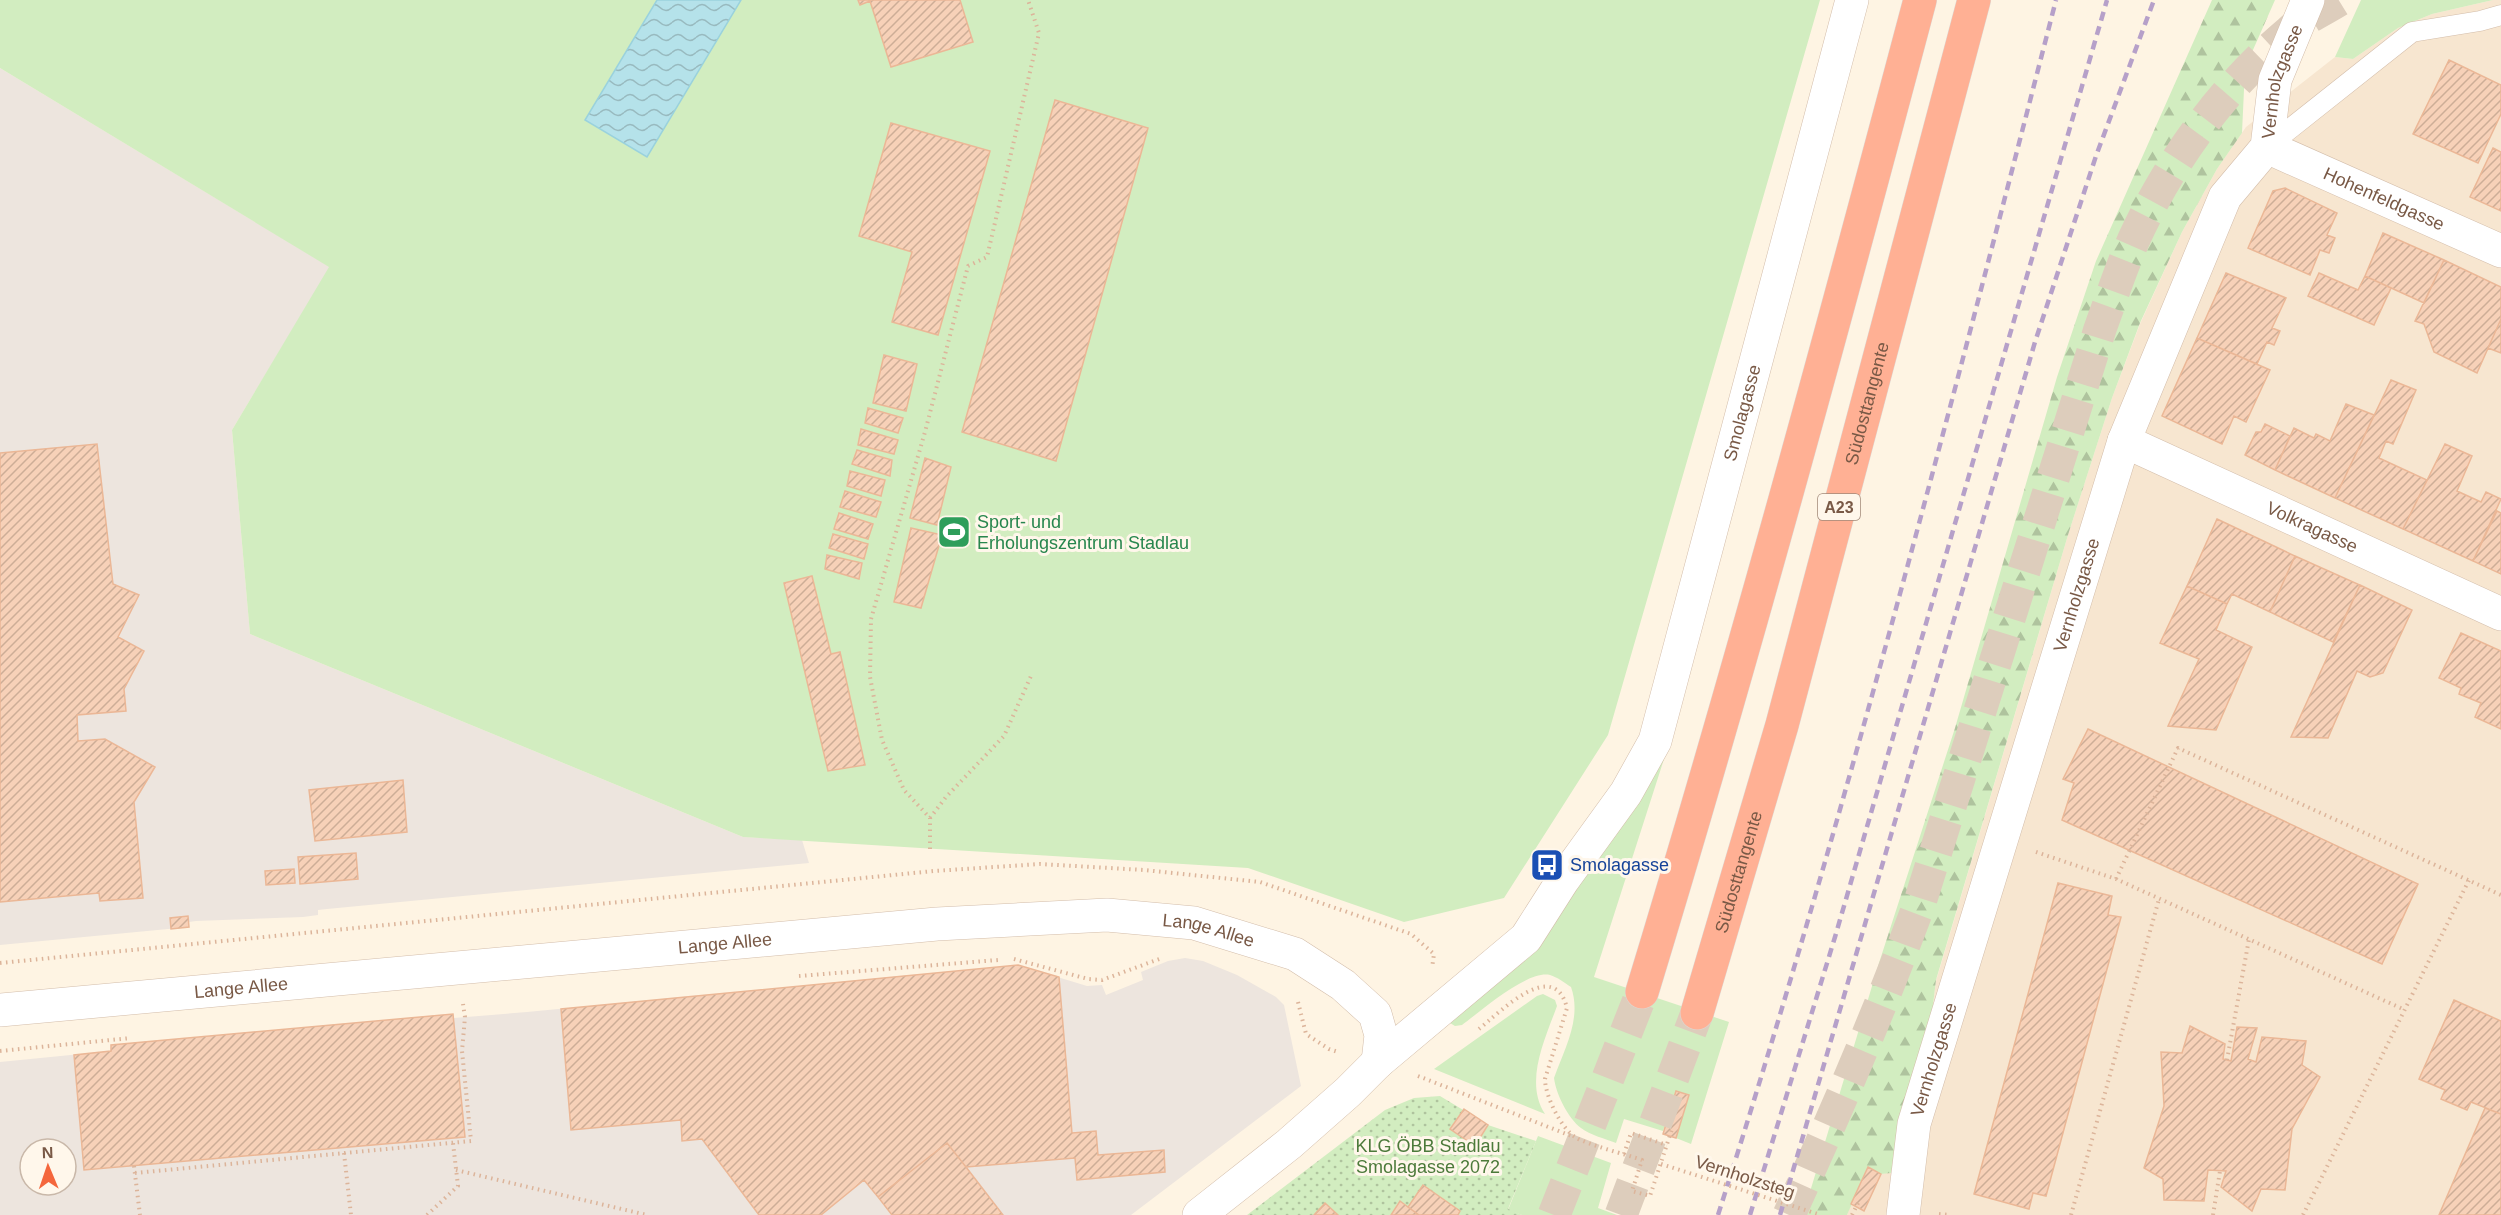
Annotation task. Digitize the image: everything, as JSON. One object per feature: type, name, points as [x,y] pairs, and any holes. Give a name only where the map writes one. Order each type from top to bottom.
[{"type":"highway","points":[[1642,992],[1762,585],[1920,0]]},
{"type":"highway","name":"Südosttangente","points":[[1698,1013],[1785,713],[1974,0]]},
{"type":"street","name":"Smolagasse","points":[[1199,1215],[1289,1144],[1378,1062],[1526,938],[1563,880],[1626,793],[1655,741],[1852,0]]},
{"type":"street","name":"Vernholzgasse","points":[[1903,1215],[1914,1124],[2124,441],[2225,197],[2266,147],[2274,80],[2308,0]]},
{"type":"street","name":"Hohenfeldgasse","points":[[2266,147],[2501,251]]},
{"type":"street","name":"Volkragasse","points":[[2124,441],[2501,614]]},
{"type":"street","name":"Lange Allee","points":[[0,1010],[937,924],[1107,915],[1194,923],[1295,954],[1343,985],[1375,1014],[1382,1035],[1378,1062]]},
{"type":"lane","points":[[2266,147],[2412,32],[2480,21],[2501,15]]},
{"type":"path","points":[[930,818],[904,790],[882,740],[870,677],[871,619],[925,432],[968,266],[987,257],[1039,33],[1028,0]]},
{"type":"path","points":[[930,849],[930,818],[946,797],[1004,736],[1031,676]]},
{"type":"path","points":[[2116,879],[2178,748],[2501,895]]},
{"type":"path","points":[[2028,849],[2116,879],[2405,1010]]},
{"type":"path","points":[[2303,1215],[2469,880]]},
{"type":"path","points":[[2071,1215],[2159,899]]},
{"type":"path","points":[[2227,1060],[2249,939]]},
{"type":"path","points":[[794,977],[1017,959],[1088,979],[1102,980],[1166,956]]},
{"type":"path","points":[[1472,1034],[1526,992],[1540,986],[1551,986],[1559,991],[1564,997],[1567,1008],[1545,1079],[1545,1091],[1560,1118],[1575,1137]]},
{"type":"path","points":[[1290,996],[1300,1003],[1306,1034],[1329,1049]]},
{"type":"path","points":[[135,1173],[471,1141],[462,1051],[465,1017],[463,1004]]},
{"type":"path","points":[[451,1006],[472,1004]]},
{"type":"path","points":[[0,1051],[142,1036]]},
{"type":"path","points":[[1378,1062],[1575,1137],[1624,1154],[1642,1160],[1632,1191],[1650,1197],[1672,1129],[1666,1145],[1631,1133],[1624,1154]]},
{"type":"path","points":[[1419,1076],[1427,1069]]},
{"type":"path","points":[[427,1215],[458,1185],[453,1143]]},
{"type":"path","points":[[344,1153],[351,1215]]},
{"type":"path","name":"Vernholzsteg","points":[[1661,1164],[1821,1215]]},
{"type":"path","points":[[134,1166],[140,1215]]},
{"type":"path","points":[[456,1170],[647,1215]]},
{"type":"path","points":[[2213,1215],[2220,1171]]},
{"type":"path","points":[[1854,1215],[1859,1201]]},
{"type":"shaded area","points":[[2501,0],[2501,1215],[1847,1215],[1851,1204],[1864,1211],[1881,1174],[1891,1172],[1931,1022],[1936,981],[2068,535],[2112,398],[2140,324],[2182,232],[2217,169],[2246,127],[2335,57],[2353,59],[2398,28],[2432,14]]},
{"type":"shaded area","points":[[0,68],[330,267],[232,430],[250,634],[743,837],[802,840],[809,863],[327,909],[318,910],[318,915],[303,917],[196,921],[189,922],[189,927],[0,945]]},
{"type":"shaded area","points":[[1185,958],[1203,961],[1237,975],[1276,997],[1284,1005],[1301,1086],[1131,1215],[0,1215],[0,1062],[111,1051],[111,1045],[453,1014],[454,1018],[527,1012],[1018,965],[1087,986],[1102,985],[1106,995],[1143,980],[1141,972],[1168,961]]},
{"type":"green space","name":"Sport- und Erholungszentrum Stadlau","points":[[0,0],[1820,0],[1608,735],[1504,898],[1404,922],[1248,868],[743,837],[250,634],[232,430],[329,267],[0,68]]},
{"type":"green space","points":[[2212,0],[2275,0],[2245,68],[2242,133],[2217,169],[2182,232],[2140,323],[2112,398],[2068,535],[1936,980],[1931,1022],[1891,1173],[1881,1174],[1868,1167],[1847,1215],[1803,1215],[1879,963],[1955,728],[2057,377],[2096,261]]},
{"type":"green space","points":[[2361,0],[2493,0],[2432,14],[2398,28],[2353,59],[2335,57]]},
{"type":"green space","points":[[1664,759],[1594,977],[1729,1022],[1691,1144],[1676,1138],[1689,1095],[1676,1091],[1663,1131],[1624,1119],[1616,1143],[1589,1133],[1576,1124],[1557,1091],[1554,1078],[1571,1033],[1575,1010],[1571,987],[1553,976],[1540,975],[1504,993],[1462,1025],[1455,1026],[1450,1023],[1446,1015]]},
{"type":"green space","points":[[1543,994],[1555,1000],[1557,1006],[1542,1046],[1536,1074],[1539,1102],[1545,1114],[1434,1069],[1537,996]]},
{"type":"green space","name":"KLG ÖBB Stadlau Smolagasse 2072","points":[[1440,1096],[1488,1125],[1536,1141],[1508,1209],[1522,1215],[1247,1215],[1385,1110],[1414,1098]]},
{"type":"green space","points":[[1538,1136],[1611,1163],[1598,1208],[1617,1215],[1522,1215],[1508,1210]]},
{"type":"water","points":[[657,0],[741,0],[647,157],[585,120]]},
{"type":"building","points":[[858,0],[960,0],[973,42],[891,67],[870,1],[860,5]]},
{"type":"building","points":[[2449,60],[2501,85],[2501,114],[2478,163],[2413,134]]},
{"type":"building","points":[[1055,100],[1148,128],[1056,461],[962,432]]},
{"type":"building","points":[[891,123],[990,151],[938,335],[892,322],[912,252],[859,236]]},
{"type":"building","points":[[2493,148],[2501,152],[2501,211],[2470,197]]},
{"type":"building","points":[[2285,188],[2337,213],[2327,235],[2335,238],[2329,253],[2320,250],[2310,275],[2248,248],[2273,191]]},
{"type":"building","points":[[2383,233],[2444,260],[2424,303],[2365,276]]},
{"type":"building","points":[[2444,260],[2501,287],[2501,319],[2477,373],[2434,352],[2424,324],[2415,321]]},
{"type":"building","points":[[2226,273],[2286,298],[2272,328],[2280,331],[2274,345],[2267,342],[2257,364],[2197,338]]},
{"type":"building","points":[[2319,273],[2358,290],[2365,276],[2391,288],[2374,325],[2308,296]]},
{"type":"building","points":[[2501,319],[2501,353],[2488,348]]},
{"type":"building","points":[[2197,338],[2270,370],[2246,422],[2234,416],[2222,444],[2162,416]]},
{"type":"building","points":[[884,355],[917,364],[906,411],[873,403]]},
{"type":"building","points":[[2391,380],[2416,390],[2393,444],[2386,441],[2379,458],[2427,480],[2403,529],[2335,498]]},
{"type":"building","points":[[2346,404],[2374,415],[2335,498],[2275,470],[2294,428],[2314,438],[2316,434],[2330,441]]},
{"type":"building","points":[[868,408],[903,418],[898,433],[865,423]]},
{"type":"building","points":[[2265,424],[2290,436],[2275,470],[2245,455],[2256,432],[2261,432]]},
{"type":"building","points":[[861,429],[898,440],[894,454],[858,445]]},
{"type":"building","points":[[97,444],[113,584],[139,595],[118,637],[144,651],[124,689],[126,711],[77,715],[78,741],[105,739],[155,767],[134,802],[143,898],[100,901],[99,893],[0,902],[0,453]]},
{"type":"building","points":[[2445,444],[2472,456],[2457,491],[2481,502],[2486,492],[2501,499],[2473,561],[2403,529]]},
{"type":"building","points":[[857,450],[892,460],[890,476],[852,464]]},
{"type":"building","points":[[925,458],[951,467],[937,525],[910,518]]},
{"type":"building","points":[[850,471],[885,480],[881,496],[847,486]]},
{"type":"building","points":[[845,491],[881,502],[876,517],[840,507]]},
{"type":"building","points":[[2497,511],[2501,513],[2501,574],[2473,561]]},
{"type":"building","points":[[839,513],[873,524],[868,539],[834,529]]},
{"type":"building","points":[[2217,519],[2295,556],[2270,612],[2232,594],[2227,604],[2187,586]]},
{"type":"building","points":[[911,528],[942,535],[921,608],[894,602]]},
{"type":"building","points":[[833,534],[868,544],[864,559],[829,548]]},
{"type":"building","points":[[827,555],[862,563],[859,579],[825,569]]},
{"type":"building","points":[[2295,556],[2360,585],[2333,642],[2270,612]]},
{"type":"building","points":[[812,576],[831,654],[840,652],[865,765],[828,771],[784,583]]},
{"type":"building","points":[[2360,585],[2412,610],[2383,673],[2370,677],[2357,671],[2328,738],[2291,737]]},
{"type":"building","points":[[2187,586],[2227,604],[2216,630],[2252,647],[2216,730],[2168,726],[2199,659],[2160,643]]},
{"type":"building","points":[[2461,633],[2501,651],[2501,729],[2475,717],[2481,703],[2459,694],[2461,688],[2439,678]]},
{"type":"building","points":[[2088,729],[2418,884],[2382,964],[2062,820],[2074,783],[2063,779]]},
{"type":"building","points":[[403,780],[407,832],[315,841],[309,790]]},
{"type":"building","points":[[356,853],[358,879],[300,884],[298,857]]},
{"type":"building","points":[[294,869],[295,883],[266,885],[265,871]]},
{"type":"building","points":[[2058,883],[2112,896],[2108,915],[2121,917],[2046,1196],[2033,1193],[2029,1209],[1974,1194]]},
{"type":"building","points":[[188,916],[189,927],[171,929],[170,918]]},
{"type":"building","points":[[1018,965],[1059,977],[1072,1133],[1096,1131],[1098,1155],[1164,1150],[1165,1172],[1077,1180],[1075,1158],[966,1167],[947,1143],[878,1197],[864,1180],[821,1215],[759,1215],[702,1139],[682,1141],[681,1120],[571,1130],[561,1009]]},
{"type":"building","points":[[2454,1000],[2501,1021],[2501,1114],[2471,1102],[2467,1110],[2441,1099],[2445,1090],[2419,1079]]},
{"type":"building","points":[[453,1014],[465,1137],[84,1170],[74,1055],[111,1051],[111,1045]]},
{"type":"building","points":[[2190,1026],[2225,1044],[2223,1059],[2231,1061],[2237,1027],[2257,1028],[2248,1059],[2256,1062],[2262,1037],[2306,1041],[2302,1065],[2320,1077],[2292,1129],[2285,1190],[2261,1189],[2252,1211],[2221,1187],[2226,1171],[2208,1170],[2204,1201],[2164,1200],[2163,1179],[2144,1168],[2164,1106],[2161,1052],[2182,1053]]},
{"type":"building","points":[[1676,1091],[1689,1095],[1676,1138],[1663,1134]]},
{"type":"building","points":[[2485,1108],[2501,1114],[2501,1215],[2439,1215]]},
{"type":"building","points":[[1464,1109],[1488,1125],[1475,1146],[1450,1129]]},
{"type":"building","points":[[947,1143],[1003,1215],[892,1215],[878,1197]]},
{"type":"building","points":[[1868,1167],[1881,1174],[1864,1211],[1851,1204]]},
{"type":"building","points":[[1423,1185],[1460,1211],[1458,1215],[1419,1215],[1408,1207]]},
{"type":"building","points":[[1400,1201],[1408,1207],[1419,1215],[1391,1215]]},
{"type":"building","points":[[1325,1203],[1338,1215],[1314,1215]]},
{"type":"tunnel","points":[[1789,1215],[1858,1060],[1920,902],[2100,329],[2134,239],[2164,181],[2220,101],[2289,32],[2339,0]]},
{"type":"tunnel","points":[[1554,1215],[1642,992]]},
{"type":"tunnel","points":[[1621,1215],[1697,1013]]},
{"type":"railway","points":[[1718,1215],[1854,762],[1937,458],[2056,0]]},
{"type":"railway","points":[[1750,1215],[1835,937],[2107,0]]},
{"type":"railway","points":[[1780,1215],[2035,342],[2096,156],[2154,0]]},
{"type":"place","name":"Sport- und Erholungszentrum Stadlau","points":[[954,532]]},
{"type":"place","name":"Smolagasse","points":[[1547,865]]}]
